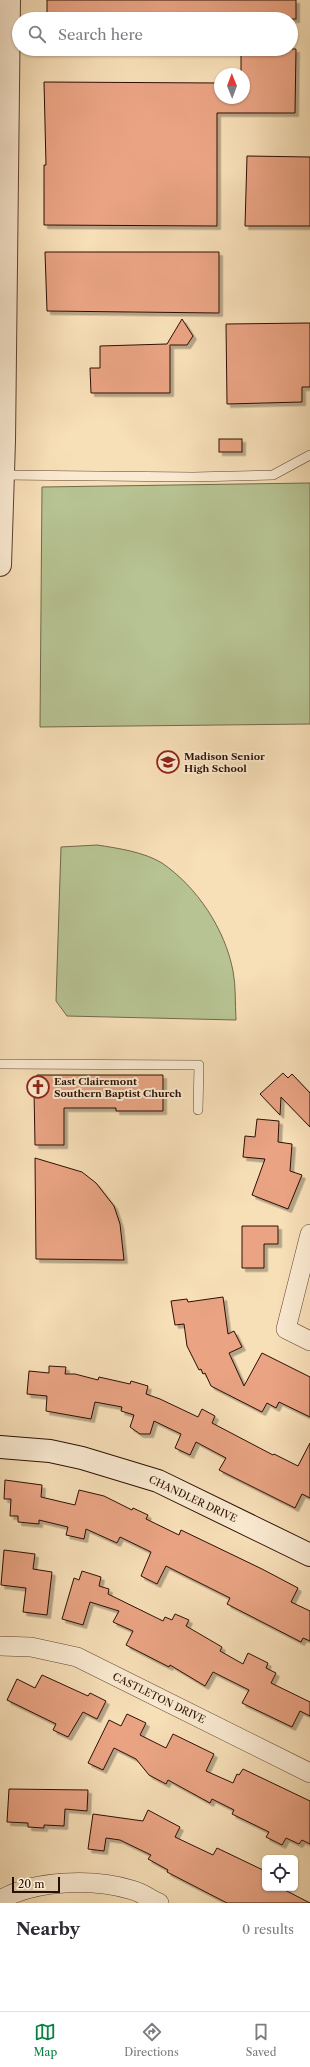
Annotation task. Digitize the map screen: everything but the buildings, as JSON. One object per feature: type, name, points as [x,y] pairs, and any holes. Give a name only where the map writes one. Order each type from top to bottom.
[{"type":"street","points":[[0,565],[3,475],[3,254],[9,0]]},
{"type":"street","points":[[310,1234],[286,1329],[310,1341]]},
{"type":"street","name":"CHANDLER DRIVE","points":[[0,1447],[50,1451],[82,1458],[158,1481],[310,1555]]},
{"type":"street","name":"CASTLETON DRIVE","points":[[0,1646],[31,1647],[77,1657],[310,1773]]},
{"type":"street","points":[[0,1900],[24,1890],[46,1885],[90,1883],[133,1890],[159,1903]]},
{"type":"lane","points":[[3,475],[186,477],[273,475],[310,455]]},
{"type":"lane","points":[[0,1064],[199,1064],[198,1110]]},
{"type":"green space","points":[[310,483],[310,724],[40,727],[42,487]]},
{"type":"green space","points":[[97,845],[130,851],[155,859],[175,873],[198,897],[208,910],[229,955],[235,983],[236,1020],[67,1016],[56,1001],[61,847]]},
{"type":"place","name":"Madison Senior High School","points":[[168,762]]},
{"type":"place","name":"East Clairemont Southern Baptist Church","points":[[38,1087]]}]
